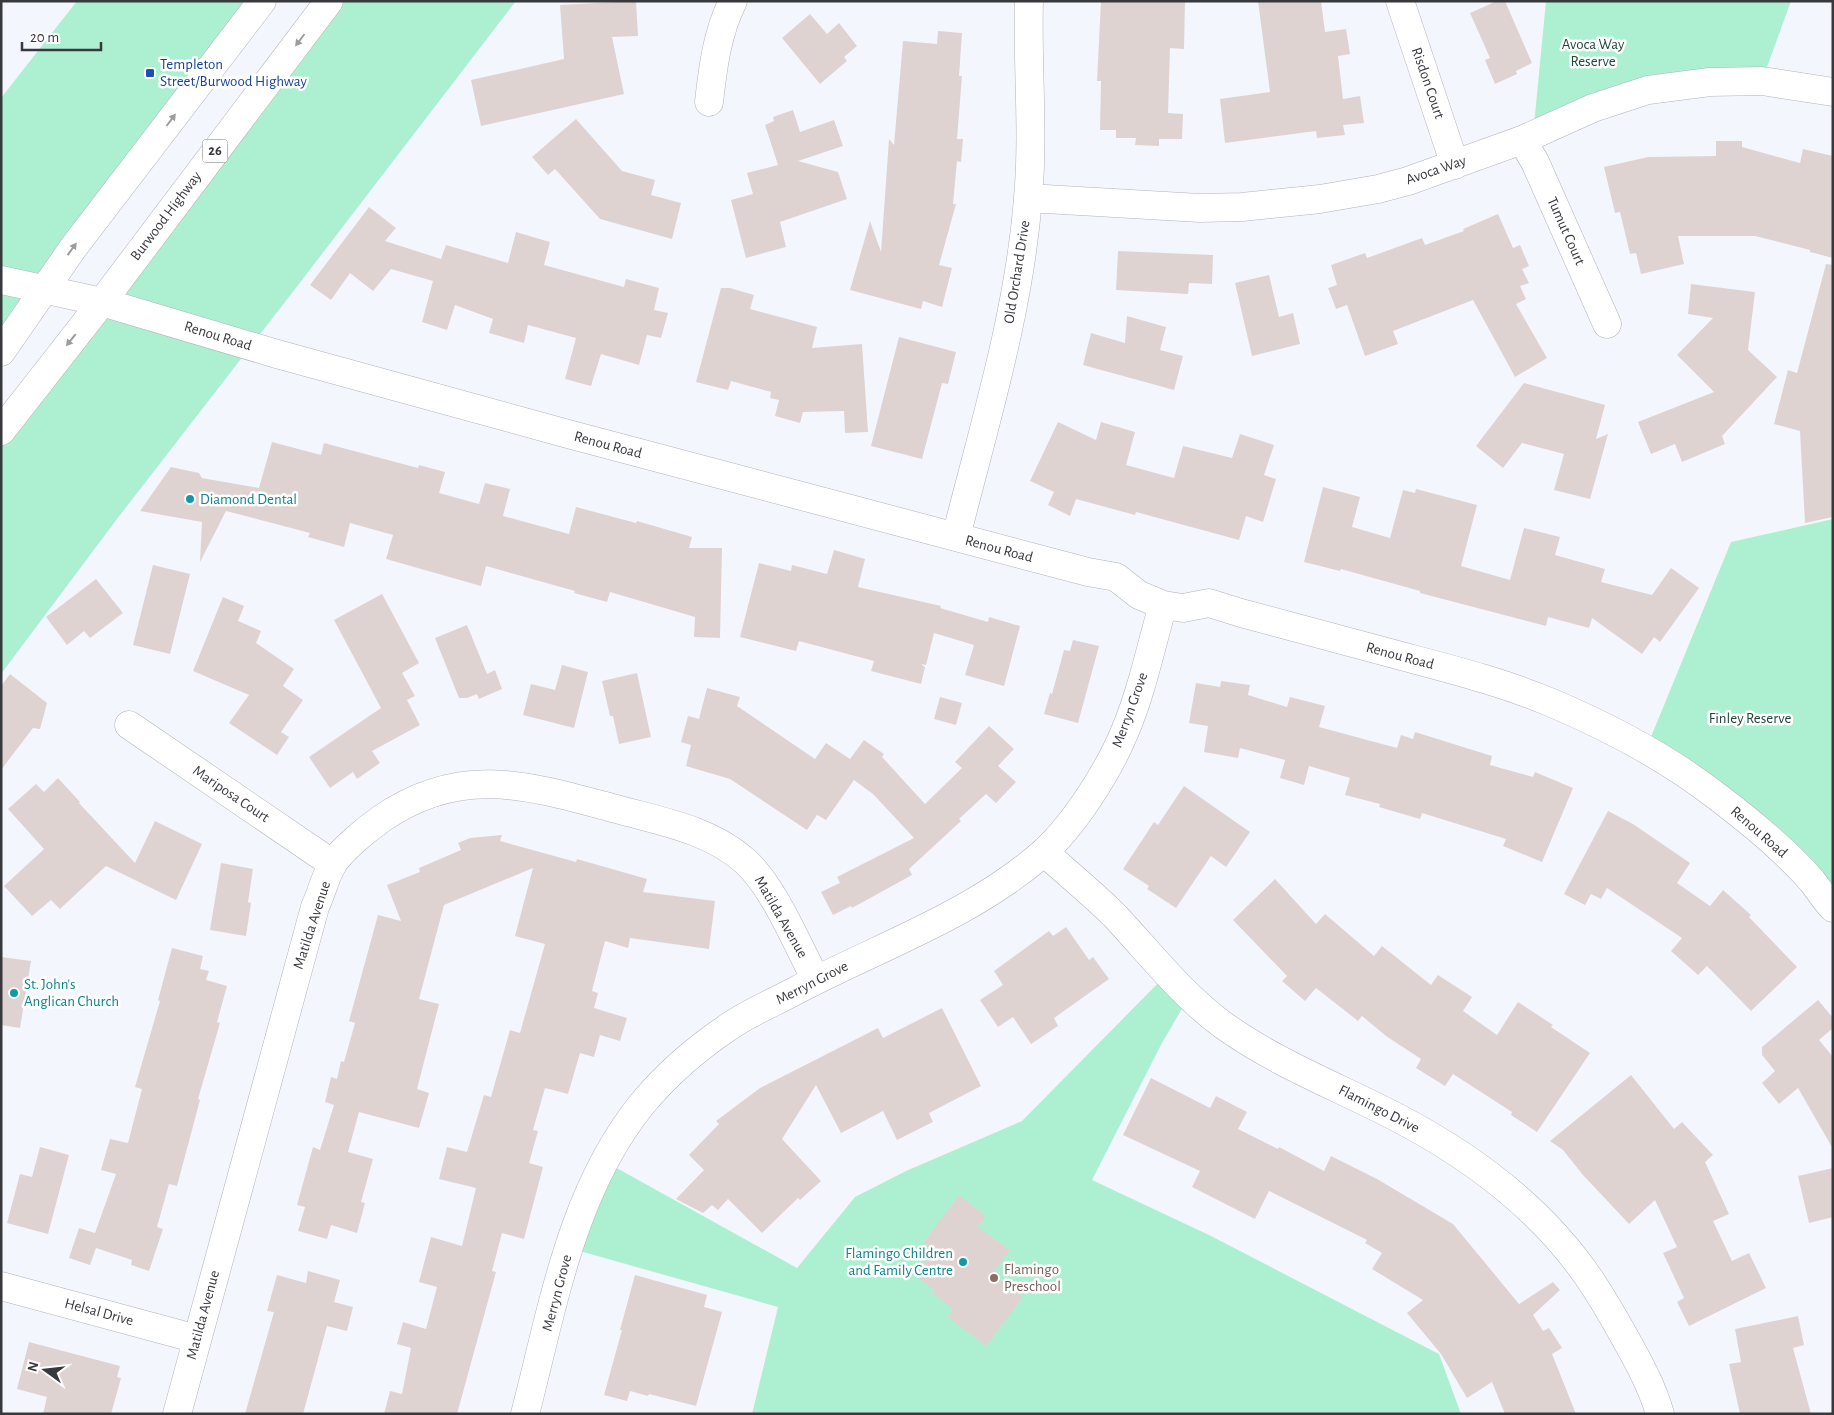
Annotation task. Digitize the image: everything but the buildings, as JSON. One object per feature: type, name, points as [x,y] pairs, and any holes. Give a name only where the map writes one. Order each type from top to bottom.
[{"type":"main road","points":[[1,352],[73,248],[262,1]]},
{"type":"main road","name":"Burwood Highway","points":[[1,431],[102,302],[329,1]]},
{"type":"main road","points":[[709,102],[716,50],[727,13],[733,1]]},
{"type":"main road","name":"Old Orchard Drive","points":[[956,537],[1010,326],[1020,262],[1028,198],[1031,132],[1029,1]]},
{"type":"main road","name":"Risdon Court","points":[[1400,1],[1455,165]]},
{"type":"main road","name":"Avoca Way","points":[[1028,198],[1159,206],[1242,208],[1320,199],[1378,189],[1455,165],[1522,140],[1612,101],[1648,90],[1710,82],[1762,82],[1833,92]]},
{"type":"main road","name":"Tumut Court","points":[[1522,140],[1535,162],[1607,324]]},
{"type":"main road","name":"Renou Road","points":[[1,280],[102,302],[277,354],[550,429],[1088,572],[1109,575],[1123,581],[1139,595],[1163,605],[1183,608],[1201,604],[1216,604],[1241,613],[1484,679],[1552,703],[1597,723],[1646,749],[1683,772],[1719,798],[1784,854],[1812,881],[1833,908]]},
{"type":"main road","name":"Merryn Grove","points":[[525,1414],[563,1266],[583,1205],[596,1175],[616,1140],[642,1104],[666,1077],[728,1027],[816,980],[977,901],[1044,852],[1087,800],[1117,748],[1134,708],[1163,605]]},
{"type":"main road","name":"Mariposa Court","points":[[129,724],[333,864]]},
{"type":"main road","name":"Matilda Avenue","points":[[177,1414],[315,907],[333,864],[367,828],[391,812],[416,799],[448,787],[486,784],[515,785],[547,791],[705,835],[728,847],[762,879],[816,980]]},
{"type":"main road","name":"Flamingo Drive","points":[[1044,852],[1113,914],[1193,999],[1220,1023],[1258,1047],[1452,1148],[1502,1185],[1570,1252],[1590,1280],[1645,1373],[1660,1414]]},
{"type":"main road","name":"Helsal Drive","points":[[1,1286],[197,1340]]},
{"type":"green space","points":[[77,1],[259,1],[1,352],[1,98]]},
{"type":"green space","points":[[329,1],[516,1],[117,519],[1,674],[1,431]]},
{"type":"green space","name":"Avoca Way Reserve","points":[[1546,1],[1791,1],[1762,81],[1710,82],[1533,135]]},
{"type":"green space","name":"Finley Reserve","points":[[1833,519],[1833,908],[1646,749],[1731,542]]},
{"type":"green space","points":[[1168,973],[1190,995],[1162,1043],[1092,1180],[1209,1235],[1439,1354],[1461,1414],[752,1414],[778,1307],[569,1248],[604,1161],[797,1268],[855,1197],[906,1171],[1022,1121]]},
{"type":"place","name":"Templeton Street/Burwood Highway","points":[[150,73]]},
{"type":"place","name":"Diamond Dental","points":[[190,499]]},
{"type":"place","name":"St. John's Anglican Church","points":[[14,993]]},
{"type":"place","name":"Flamingo Children and Family Centre","points":[[963,1262]]},
{"type":"place","name":"Flamingo Preschool","points":[[994,1278]]}]
